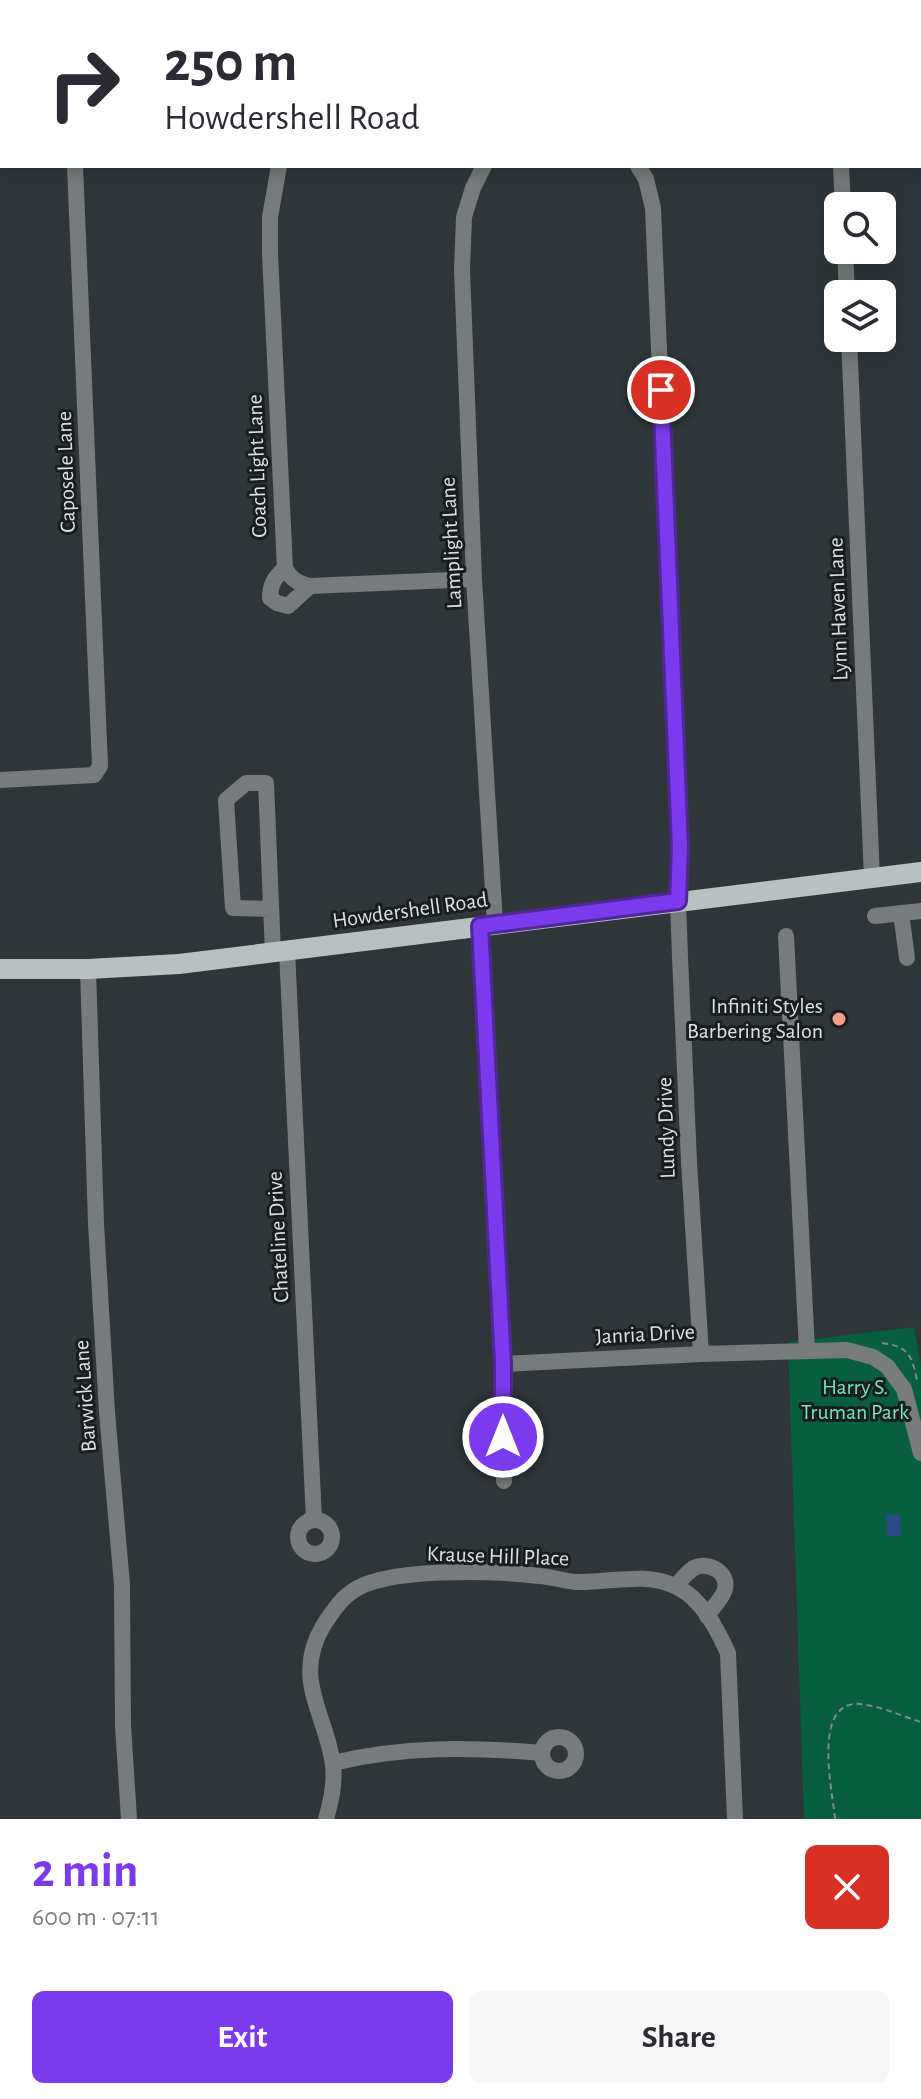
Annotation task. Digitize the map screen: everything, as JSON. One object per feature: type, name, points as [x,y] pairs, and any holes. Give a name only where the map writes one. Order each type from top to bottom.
[{"type":"main road","name":"Howdershell Road","points":[[0,969],[88,969],[179,964],[921,872]]},
{"type":"street","name":"Caposele Lane","points":[[0,780],[94,775],[100,766],[75,168]]},
{"type":"street","name":"Coach Light Lane","points":[[279,168],[270,217],[270,254],[285,568],[298,583],[310,586]]},
{"type":"street","name":"Lamplight Lane","points":[[483,168],[467,203],[462,234],[503,1364],[504,1481]]},
{"type":"street","name":"Lundy Drive","points":[[639,168],[646,179],[653,208],[680,847],[678,901],[701,1354]]},
{"type":"street","points":[[841,168],[842,192]]},
{"type":"street","name":"Lynn Haven Lane","points":[[850,352],[872,878]]},
{"type":"street","points":[[285,568],[275,577],[270,598],[288,606],[310,586],[474,579]]},
{"type":"street","name":"Chateline Drive","points":[[271,909],[233,908],[226,800],[246,783],[266,783],[271,909],[280,952],[314,1520]]},
{"type":"street","points":[[875,916],[921,911]]},
{"type":"street","points":[[901,913],[907,958]]},
{"type":"street","points":[[786,936],[807,1350]]},
{"type":"street","name":"Barwick Lane","points":[[88,969],[96,1224],[107,1412],[122,1585],[123,1725],[129,1819]]},
{"type":"street","name":"Janria Drive","points":[[503,1364],[847,1350],[873,1357],[887,1366],[904,1389],[921,1453]]},
{"type":"street","points":[[676,1586],[694,1568],[706,1565],[715,1567],[724,1578],[725,1588],[707,1616],[728,1653],[735,1819]]},
{"type":"street","name":"Krause Hill Place","points":[[326,1819],[331,1800],[333,1763],[312,1694],[310,1657],[324,1625],[350,1593],[360,1587],[391,1577],[457,1573],[539,1576],[582,1582],[648,1578],[676,1586],[694,1597],[707,1616]]},
{"type":"street","points":[[333,1763],[372,1754],[435,1748],[542,1753]]},
{"type":"path","points":[[835,1819],[827,1741],[834,1718],[846,1707],[858,1703],[921,1722]]},
{"type":"green space","name":"Harry S. Truman Park","points":[[914,1327],[921,1366],[921,1819],[804,1819],[788,1342]]},
{"type":"building","points":[[900,1514],[901,1536],[887,1536],[886,1515]]},
{"type":"place","name":"Infiniti Styles Barbering Salon","points":[[839,1019]]},
{"type":"route","points":[[503,1437],[503,1364],[480,926],[678,901],[680,847],[661,390]]}]
